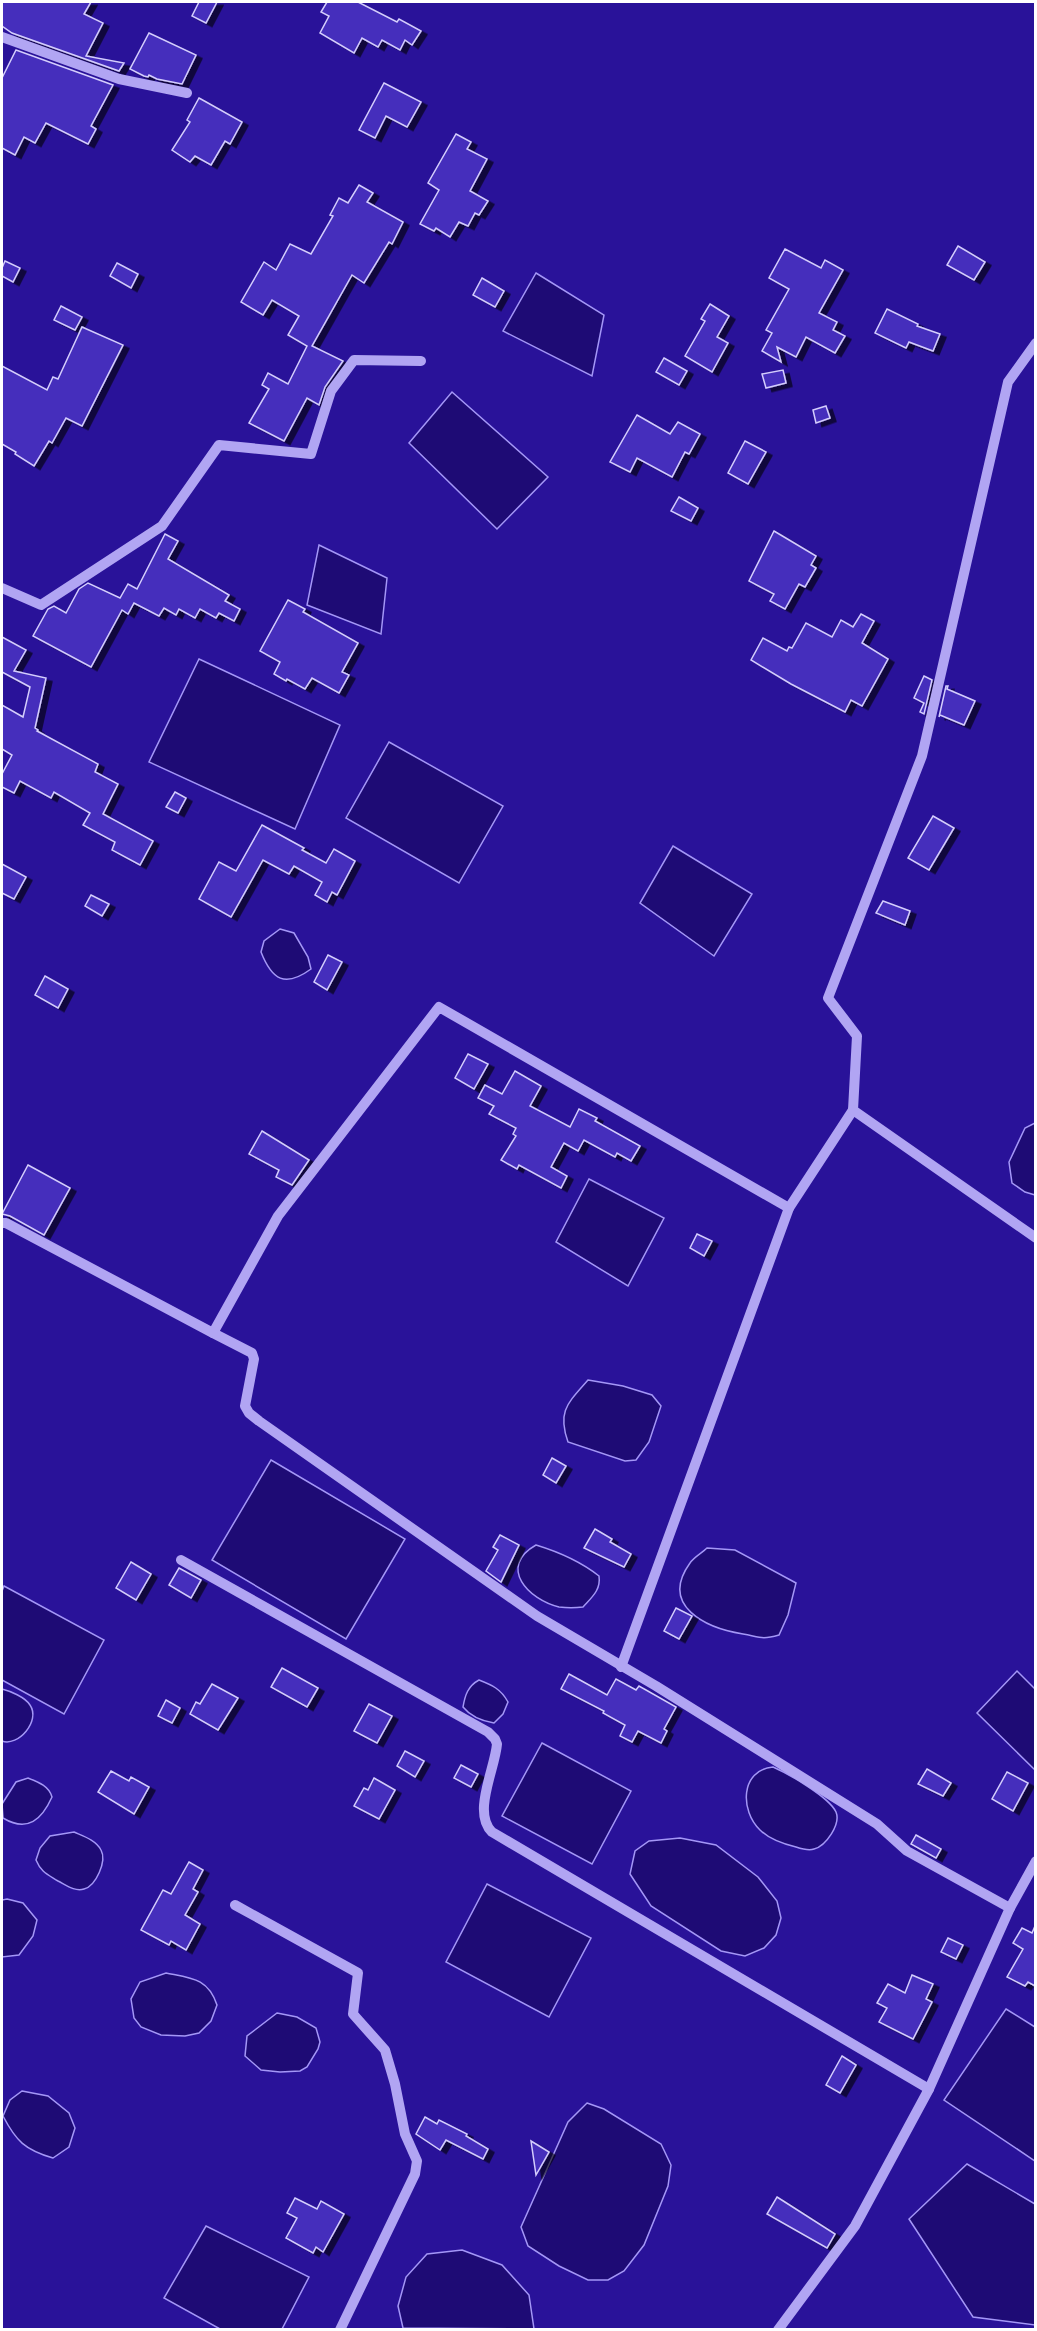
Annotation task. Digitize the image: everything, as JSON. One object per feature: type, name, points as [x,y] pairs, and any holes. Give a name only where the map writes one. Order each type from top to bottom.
[{"type":"street","points":[[2,38],[119,79],[187,93]]},
{"type":"street","points":[[621,1667],[789,1208],[853,1110],[857,1036],[828,998],[922,756],[1008,381],[1035,343]]},
{"type":"street","points":[[2,588],[41,605],[162,526],[219,445],[311,454],[331,391],[354,360],[421,361]]},
{"type":"street","points":[[213,1333],[278,1216],[439,1007],[789,1208]]},
{"type":"street","points":[[853,1110],[1035,1238]]},
{"type":"street","points":[[2,1223],[6,1223],[252,1353],[254,1359],[245,1406],[249,1413],[537,1616],[656,1686],[877,1824],[908,1851],[1010,1908]]},
{"type":"street","points":[[181,1560],[489,1732],[497,1744],[483,1810],[486,1826],[492,1832],[929,2089]]},
{"type":"street","points":[[777,2330],[855,2226],[929,2089],[1010,1908],[1035,1861]]},
{"type":"street","points":[[235,1905],[358,1973],[353,2014],[385,2050],[395,2084],[405,2134],[417,2161],[415,2174],[340,2330]]},
{"type":"shaded area","points":[[536,273],[604,315],[592,376],[503,331]]},
{"type":"shaded area","points":[[452,392],[548,477],[497,529],[409,443]]},
{"type":"shaded area","points":[[319,545],[387,578],[381,634],[307,605]]},
{"type":"shaded area","points":[[199,659],[340,725],[295,829],[149,762]]},
{"type":"shaded area","points":[[389,742],[503,806],[459,883],[346,818]]},
{"type":"shaded area","points":[[673,846],[752,894],[714,956],[640,903]]},
{"type":"shaded area","points":[[280,929],[294,933],[308,957],[311,969],[302,975],[287,979],[280,978],[265,962],[261,952],[264,941]]},
{"type":"shaded area","points":[[1035,1123],[1035,1195],[1025,1192],[1012,1183],[1009,1162],[1025,1128]]},
{"type":"shaded area","points":[[589,1179],[664,1218],[628,1286],[556,1242]]},
{"type":"shaded area","points":[[588,1380],[623,1386],[652,1395],[661,1406],[649,1442],[636,1460],[625,1461],[568,1442],[564,1422],[566,1408]]},
{"type":"shaded area","points":[[271,1460],[405,1539],[346,1639],[212,1560]]},
{"type":"shaded area","points":[[536,1545],[569,1558],[599,1576],[597,1589],[583,1607],[559,1607],[537,1597],[528,1590],[518,1572],[519,1563],[525,1554]]},
{"type":"shaded area","points":[[707,1548],[735,1550],[796,1583],[788,1615],[779,1635],[761,1638],[729,1631],[702,1620],[683,1603],[680,1591],[682,1578],[692,1561]]},
{"type":"shaded area","points":[[4,1586],[104,1640],[64,1714],[2,1680],[2,1591]]},
{"type":"shaded area","points":[[1017,1671],[1035,1689],[1035,1770],[977,1713]]},
{"type":"shaded area","points":[[479,1680],[496,1688],[508,1702],[503,1714],[494,1723],[477,1718],[463,1707],[468,1691]]},
{"type":"shaded area","points":[[2,1689],[25,1699],[33,1711],[33,1718],[26,1731],[15,1740],[8,1742],[2,1741]]},
{"type":"shaded area","points":[[542,1743],[631,1791],[592,1864],[502,1816]]},
{"type":"shaded area","points":[[773,1767],[817,1793],[836,1812],[834,1828],[828,1839],[819,1847],[808,1850],[782,1843],[772,1839],[753,1822],[747,1803],[749,1783],[754,1775]]},
{"type":"shaded area","points":[[28,1778],[43,1785],[52,1797],[44,1812],[27,1824],[3,1818],[2,1804],[16,1782]]},
{"type":"shaded area","points":[[74,1832],[96,1844],[101,1850],[103,1860],[93,1883],[81,1890],[58,1881],[40,1867],[36,1860],[40,1848],[50,1836]]},
{"type":"shaded area","points":[[680,1838],[716,1845],[758,1877],[777,1901],[781,1918],[776,1935],[764,1948],[745,1956],[721,1951],[651,1906],[630,1874],[635,1851],[649,1841]]},
{"type":"shaded area","points":[[487,1884],[591,1938],[549,2017],[446,1962]]},
{"type":"shaded area","points":[[2,1900],[23,1903],[37,1920],[33,1936],[19,1955],[2,1957]]},
{"type":"shaded area","points":[[166,1973],[198,1981],[209,1989],[213,1996],[217,2005],[211,2021],[199,2033],[185,2036],[161,2035],[141,2027],[134,2018],[131,1999],[140,1982]]},
{"type":"shaded area","points":[[1006,2009],[1035,2027],[1035,2161],[944,2100]]},
{"type":"shaded area","points":[[277,2013],[297,2017],[316,2028],[320,2042],[318,2049],[307,2067],[300,2071],[261,2070],[245,2056],[247,2036]]},
{"type":"shaded area","points":[[22,2091],[48,2096],[69,2113],[75,2128],[69,2147],[53,2158],[35,2152],[22,2143],[12,2132],[3,2116],[10,2100]]},
{"type":"shaded area","points":[[587,2103],[604,2109],[661,2144],[671,2165],[668,2186],[644,2245],[624,2271],[608,2280],[588,2280],[559,2266],[528,2246],[521,2227],[568,2122]]},
{"type":"shaded area","points":[[967,2164],[1035,2204],[1035,2325],[973,2317],[909,2219]]},
{"type":"shaded area","points":[[206,2226],[309,2277],[282,2329],[220,2329],[164,2298]]},
{"type":"shaded area","points":[[462,2250],[502,2265],[529,2295],[534,2329],[403,2328],[398,2306],[406,2277],[427,2254]]},
{"type":"building","points":[[2,2],[91,2],[84,14],[103,23],[86,56],[124,63],[119,71],[12,33],[2,26]]},
{"type":"building","points":[[199,2],[217,2],[206,23],[192,16]]},
{"type":"building","points":[[327,2],[358,2],[397,22],[399,19],[421,31],[412,45],[405,40],[400,50],[382,40],[378,47],[362,38],[354,53],[320,33],[329,16],[321,12]]},
{"type":"building","points":[[149,33],[196,55],[182,84],[149,75],[144,76],[130,69]]},
{"type":"building","points":[[16,50],[113,85],[91,126],[96,129],[88,144],[46,123],[35,143],[24,137],[15,155],[2,148],[2,78]]},
{"type":"building","points":[[384,83],[421,102],[407,127],[386,116],[375,138],[359,130]]},
{"type":"building","points":[[199,98],[242,122],[230,144],[225,141],[211,165],[195,156],[190,162],[172,150],[190,122],[187,120]]},
{"type":"building","points":[[456,134],[471,142],[467,149],[487,159],[470,191],[488,201],[479,215],[475,213],[468,226],[459,222],[450,237],[436,228],[434,231],[420,224],[439,190],[428,183]]},
{"type":"building","points":[[359,185],[373,193],[367,202],[403,222],[392,244],[389,242],[364,283],[352,275],[312,346],[343,361],[325,387],[319,405],[307,398],[284,441],[249,423],[269,389],[262,385],[268,373],[288,384],[307,346],[288,335],[299,316],[272,300],[263,315],[241,302],[264,262],[276,270],[290,244],[311,254],[333,216],[330,215],[339,198],[348,203]]},
{"type":"building","points":[[958,246],[985,262],[974,280],[947,265]]},
{"type":"building","points":[[785,249],[821,268],[825,260],[843,270],[819,313],[837,322],[833,330],[845,336],[835,353],[806,337],[796,357],[777,347],[781,362],[762,351],[772,333],[766,330],[789,289],[769,278]]},
{"type":"building","points":[[5,261],[20,268],[13,282],[2,276]]},
{"type":"building","points":[[117,263],[138,274],[131,288],[110,276]]},
{"type":"building","points":[[482,278],[504,291],[495,307],[473,295]]},
{"type":"building","points":[[710,304],[729,316],[717,337],[728,343],[712,372],[685,356],[705,321],[701,319]]},
{"type":"building","points":[[61,306],[82,317],[75,330],[54,320]]},
{"type":"building","points":[[887,309],[918,324],[917,326],[940,334],[933,351],[909,342],[906,348],[875,333]]},
{"type":"building","points":[[82,327],[123,345],[82,426],[66,418],[52,443],[49,441],[34,466],[2,444],[2,366],[47,390],[53,377],[58,379]]},
{"type":"building","points":[[664,358],[687,371],[679,385],[656,372]]},
{"type":"building","points":[[783,370],[786,383],[766,388],[762,374]]},
{"type":"building","points":[[826,406],[830,418],[816,423],[813,410]]},
{"type":"building","points":[[637,415],[670,434],[678,422],[700,434],[689,454],[685,452],[672,477],[637,458],[630,472],[610,462]]},
{"type":"building","points":[[745,441],[766,452],[748,484],[728,473]]},
{"type":"building","points":[[679,497],[698,508],[691,521],[671,511]]},
{"type":"building","points":[[774,531],[816,556],[811,565],[816,568],[805,587],[799,584],[785,609],[770,601],[774,594],[749,581]]},
{"type":"building","points":[[165,534],[178,541],[168,559],[229,595],[225,601],[240,609],[234,621],[219,613],[216,618],[200,609],[195,618],[179,609],[176,615],[164,608],[159,616],[134,603],[128,614],[122,610],[91,667],[33,636],[48,609],[54,606],[66,613],[79,589],[88,583],[120,598],[128,584],[137,589]]},
{"type":"building","points":[[288,600],[305,609],[303,612],[358,643],[342,672],[349,675],[339,693],[312,678],[305,689],[287,679],[286,681],[274,674],[280,662],[260,651]]},
{"type":"building","points":[[861,614],[874,621],[862,643],[888,659],[862,706],[851,700],[845,712],[751,660],[763,638],[787,651],[789,647],[792,648],[806,623],[832,637],[841,620],[853,627]]},
{"type":"building","points":[[2,637],[26,650],[14,671],[46,678],[35,728],[37,731],[98,764],[95,772],[118,784],[103,814],[153,841],[140,865],[112,850],[115,842],[83,825],[90,813],[54,792],[51,798],[20,781],[14,793],[2,787],[2,774],[12,755],[2,749],[2,705],[23,717],[30,687],[2,672]]},
{"type":"building","points":[[924,676],[932,680],[924,714],[920,712],[924,703],[914,698]]},
{"type":"building","points":[[946,686],[948,686],[947,689],[975,701],[964,725],[940,715],[939,717]]},
{"type":"building","points":[[175,792],[186,798],[178,813],[166,807]]},
{"type":"building","points":[[933,816],[954,828],[929,870],[908,858]]},
{"type":"building","points":[[262,825],[326,863],[334,849],[355,861],[337,895],[332,892],[327,902],[315,895],[322,882],[294,866],[289,874],[263,860],[231,917],[199,899],[219,862],[236,871]]},
{"type":"building","points":[[2,864],[26,877],[14,899],[2,893]]},
{"type":"building","points":[[91,895],[109,904],[102,916],[85,906]]},
{"type":"building","points":[[883,901],[910,911],[905,925],[876,913]]},
{"type":"building","points":[[328,955],[342,962],[327,990],[314,982]]},
{"type":"building","points":[[45,976],[68,989],[58,1008],[35,995]]},
{"type":"building","points":[[468,1054],[488,1064],[474,1089],[455,1078]]},
{"type":"building","points":[[515,1071],[541,1086],[530,1106],[570,1127],[579,1109],[597,1118],[595,1121],[640,1146],[631,1161],[617,1153],[615,1157],[584,1140],[578,1151],[564,1143],[551,1167],[567,1176],[561,1188],[519,1165],[517,1169],[501,1160],[516,1136],[513,1134],[516,1128],[489,1114],[494,1106],[478,1098],[485,1085],[502,1094]]},
{"type":"building","points":[[262,1131],[309,1160],[292,1185],[276,1177],[279,1170],[249,1154]]},
{"type":"building","points":[[28,1165],[70,1188],[44,1235],[2,1214]]},
{"type":"building","points":[[697,1234],[712,1241],[704,1256],[690,1248]]},
{"type":"building","points":[[552,1458],[566,1466],[556,1483],[543,1475]]},
{"type":"building","points":[[595,1529],[612,1539],[610,1542],[631,1554],[624,1567],[584,1548]]},
{"type":"building","points":[[500,1535],[519,1545],[501,1582],[486,1571],[498,1550],[493,1547]]},
{"type":"building","points":[[131,1562],[151,1574],[136,1600],[116,1588]]},
{"type":"building","points":[[179,1568],[201,1580],[191,1598],[169,1585]]},
{"type":"building","points":[[676,1608],[692,1616],[679,1639],[664,1631]]},
{"type":"building","points":[[282,1668],[318,1688],[307,1707],[271,1687]]},
{"type":"building","points":[[569,1674],[607,1695],[616,1679],[636,1690],[639,1686],[676,1707],[664,1729],[667,1731],[661,1743],[638,1731],[632,1742],[620,1736],[625,1725],[603,1713],[604,1711],[561,1689]]},
{"type":"building","points":[[212,1684],[238,1698],[218,1730],[190,1714],[196,1702],[200,1704]]},
{"type":"building","points":[[166,1700],[180,1708],[172,1723],[158,1716]]},
{"type":"building","points":[[369,1704],[392,1716],[377,1743],[354,1731]]},
{"type":"building","points":[[405,1751],[424,1761],[415,1777],[397,1766]]},
{"type":"building","points":[[461,1765],[478,1774],[471,1787],[454,1778]]},
{"type":"building","points":[[927,1769],[951,1783],[943,1796],[918,1784]]},
{"type":"building","points":[[111,1771],[129,1781],[131,1777],[149,1787],[134,1814],[98,1792]]},
{"type":"building","points":[[1007,1772],[1028,1783],[1013,1811],[992,1799]]},
{"type":"building","points":[[374,1778],[395,1790],[379,1819],[354,1806],[364,1788],[368,1790]]},
{"type":"building","points":[[916,1835],[941,1849],[936,1858],[911,1844]]},
{"type":"building","points":[[189,1862],[203,1870],[193,1889],[198,1892],[185,1915],[200,1924],[186,1950],[171,1941],[169,1945],[141,1930],[163,1890],[171,1894]]},
{"type":"building","points":[[1035,1926],[1035,1986],[1028,1982],[1025,1986],[1007,1977],[1023,1949],[1013,1943],[1022,1928],[1032,1933]]},
{"type":"building","points":[[948,1938],[963,1945],[956,1959],[941,1952]]},
{"type":"building","points":[[912,1975],[933,1984],[926,1999],[932,2002],[913,2039],[879,2022],[887,2008],[877,2003],[888,1984],[905,1993]]},
{"type":"building","points":[[842,2056],[856,2065],[840,2093],[826,2085]]},
{"type":"building","points":[[425,2117],[437,2124],[439,2120],[467,2134],[466,2136],[488,2149],[483,2159],[446,2140],[440,2150],[416,2134]]},
{"type":"building","points":[[531,2141],[549,2152],[536,2175]]},
{"type":"building","points":[[777,2197],[835,2234],[827,2248],[767,2214]]},
{"type":"building","points":[[295,2198],[317,2209],[321,2201],[344,2214],[323,2252],[316,2247],[313,2253],[286,2238],[297,2218],[287,2213]]}]
